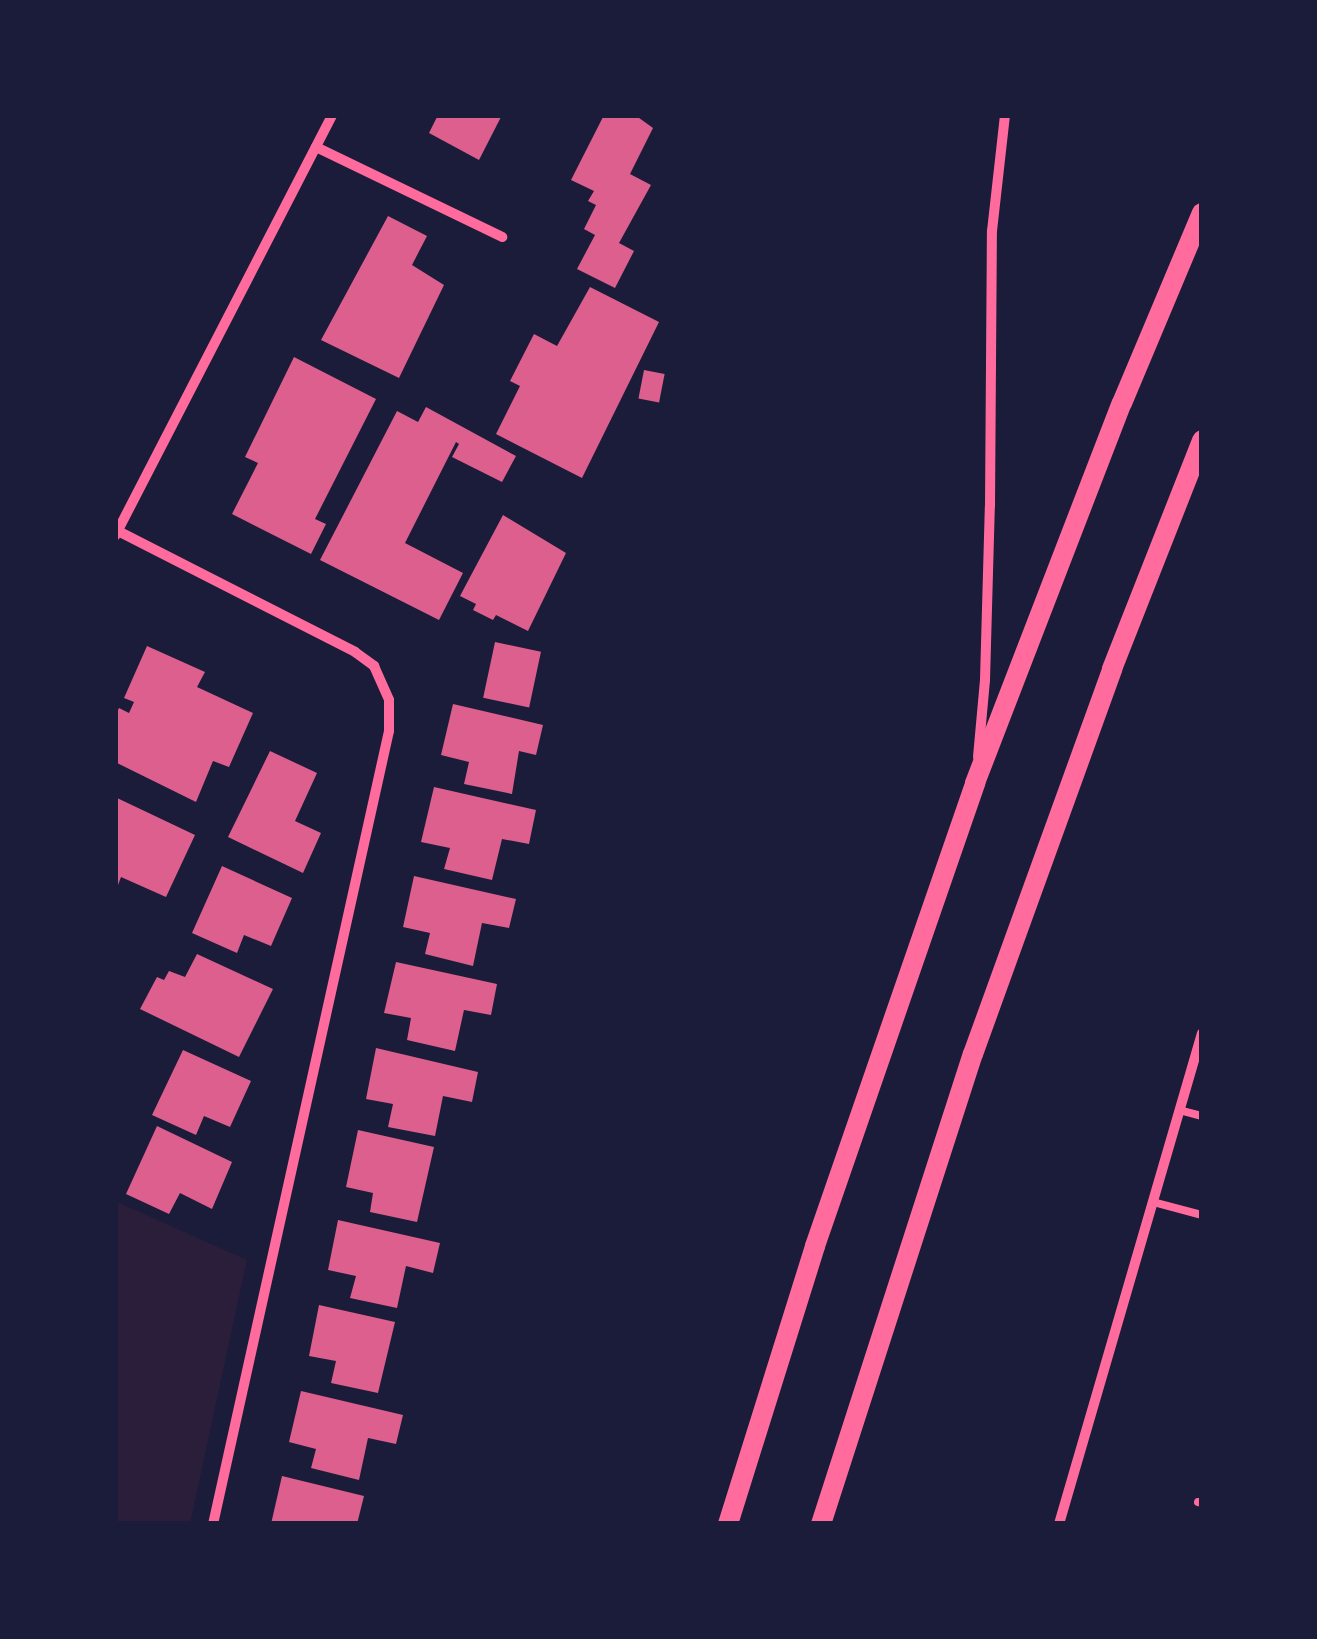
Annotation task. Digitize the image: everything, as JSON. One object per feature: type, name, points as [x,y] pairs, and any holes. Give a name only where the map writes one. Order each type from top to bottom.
[{"type":"main road","points":[[728,1524],[815,1246],[975,783],[1122,403],[1202,213]]},
{"type":"main road","points":[[820,1524],[973,1054],[1112,670],[1202,440]]},
{"type":"street","points":[[213,1524],[388,731],[389,700],[374,666],[355,652],[116,534],[332,115]]},
{"type":"street","points":[[975,783],[985,680],[992,231],[1005,115]]},
{"type":"street","points":[[316,148],[502,237]]},
{"type":"street","points":[[1059,1524],[1202,1033]]},
{"type":"lane","points":[[1180,1110],[1202,1116]]},
{"type":"lane","points":[[1153,1202],[1202,1216]]},
{"type":"shaded area","points":[[115,1201],[247,1260],[190,1524],[115,1524]]},
{"type":"building","points":[[438,115],[502,115],[479,160],[429,133]]},
{"type":"building","points":[[604,115],[635,115],[653,128],[630,174],[651,185],[619,243],[634,251],[615,288],[577,269],[595,235],[584,229],[596,205],[588,201],[594,191],[571,180]]},
{"type":"building","points":[[388,216],[427,236],[412,265],[444,285],[399,378],[321,340]]},
{"type":"building","points":[[590,287],[659,322],[582,478],[496,434],[520,386],[510,381],[534,334],[557,346]]},
{"type":"building","points":[[294,357],[376,399],[315,519],[326,524],[311,554],[232,514],[258,463],[245,457]]},
{"type":"building","points":[[644,370],[665,374],[659,402],[638,398]]},
{"type":"building","points":[[426,407],[516,456],[502,482],[452,457],[459,444],[456,442],[405,543],[463,573],[439,620],[320,560],[397,411],[418,422]]},
{"type":"building","points":[[503,515],[566,553],[528,631],[496,615],[493,620],[473,610],[476,604],[460,596]]},
{"type":"building","points":[[495,642],[541,652],[529,708],[483,698]]},
{"type":"building","points":[[147,646],[205,672],[197,687],[253,713],[229,767],[213,761],[196,802],[115,762],[115,716],[119,708],[129,713],[134,702],[124,698]]},
{"type":"building","points":[[453,704],[543,725],[536,755],[519,751],[512,794],[464,784],[469,762],[441,755]]},
{"type":"building","points":[[270,751],[317,773],[295,821],[321,833],[303,873],[228,837]]},
{"type":"building","points":[[434,787],[536,810],[529,844],[502,839],[492,880],[444,869],[450,848],[421,842]]},
{"type":"building","points":[[115,797],[195,835],[166,897],[121,877],[115,893]]},
{"type":"building","points":[[222,866],[292,898],[271,946],[244,935],[237,953],[192,933]]},
{"type":"building","points":[[414,876],[516,899],[509,928],[482,923],[473,966],[425,954],[430,933],[403,927]]},
{"type":"building","points":[[197,954],[273,989],[239,1057],[140,1009],[157,977],[164,980],[169,971],[185,977]]},
{"type":"building","points":[[396,962],[497,984],[491,1015],[464,1010],[455,1051],[407,1040],[411,1018],[384,1013]]},
{"type":"building","points":[[376,1048],[478,1072],[472,1102],[443,1096],[435,1136],[388,1127],[393,1104],[366,1099]]},
{"type":"building","points":[[183,1050],[251,1081],[230,1127],[204,1116],[196,1135],[152,1115]]},
{"type":"building","points":[[157,1126],[232,1162],[212,1209],[180,1193],[169,1214],[126,1194]]},
{"type":"building","points":[[358,1130],[434,1147],[417,1222],[370,1212],[373,1193],[346,1187]]},
{"type":"building","points":[[338,1220],[440,1243],[433,1273],[406,1266],[397,1308],[350,1298],[356,1276],[328,1270]]},
{"type":"building","points":[[319,1305],[395,1322],[378,1393],[331,1383],[336,1361],[309,1356]]},
{"type":"building","points":[[301,1391],[403,1415],[396,1444],[368,1438],[359,1480],[311,1468],[316,1449],[289,1442]]},
{"type":"building","points":[[282,1476],[364,1496],[357,1524],[271,1524]]}]
